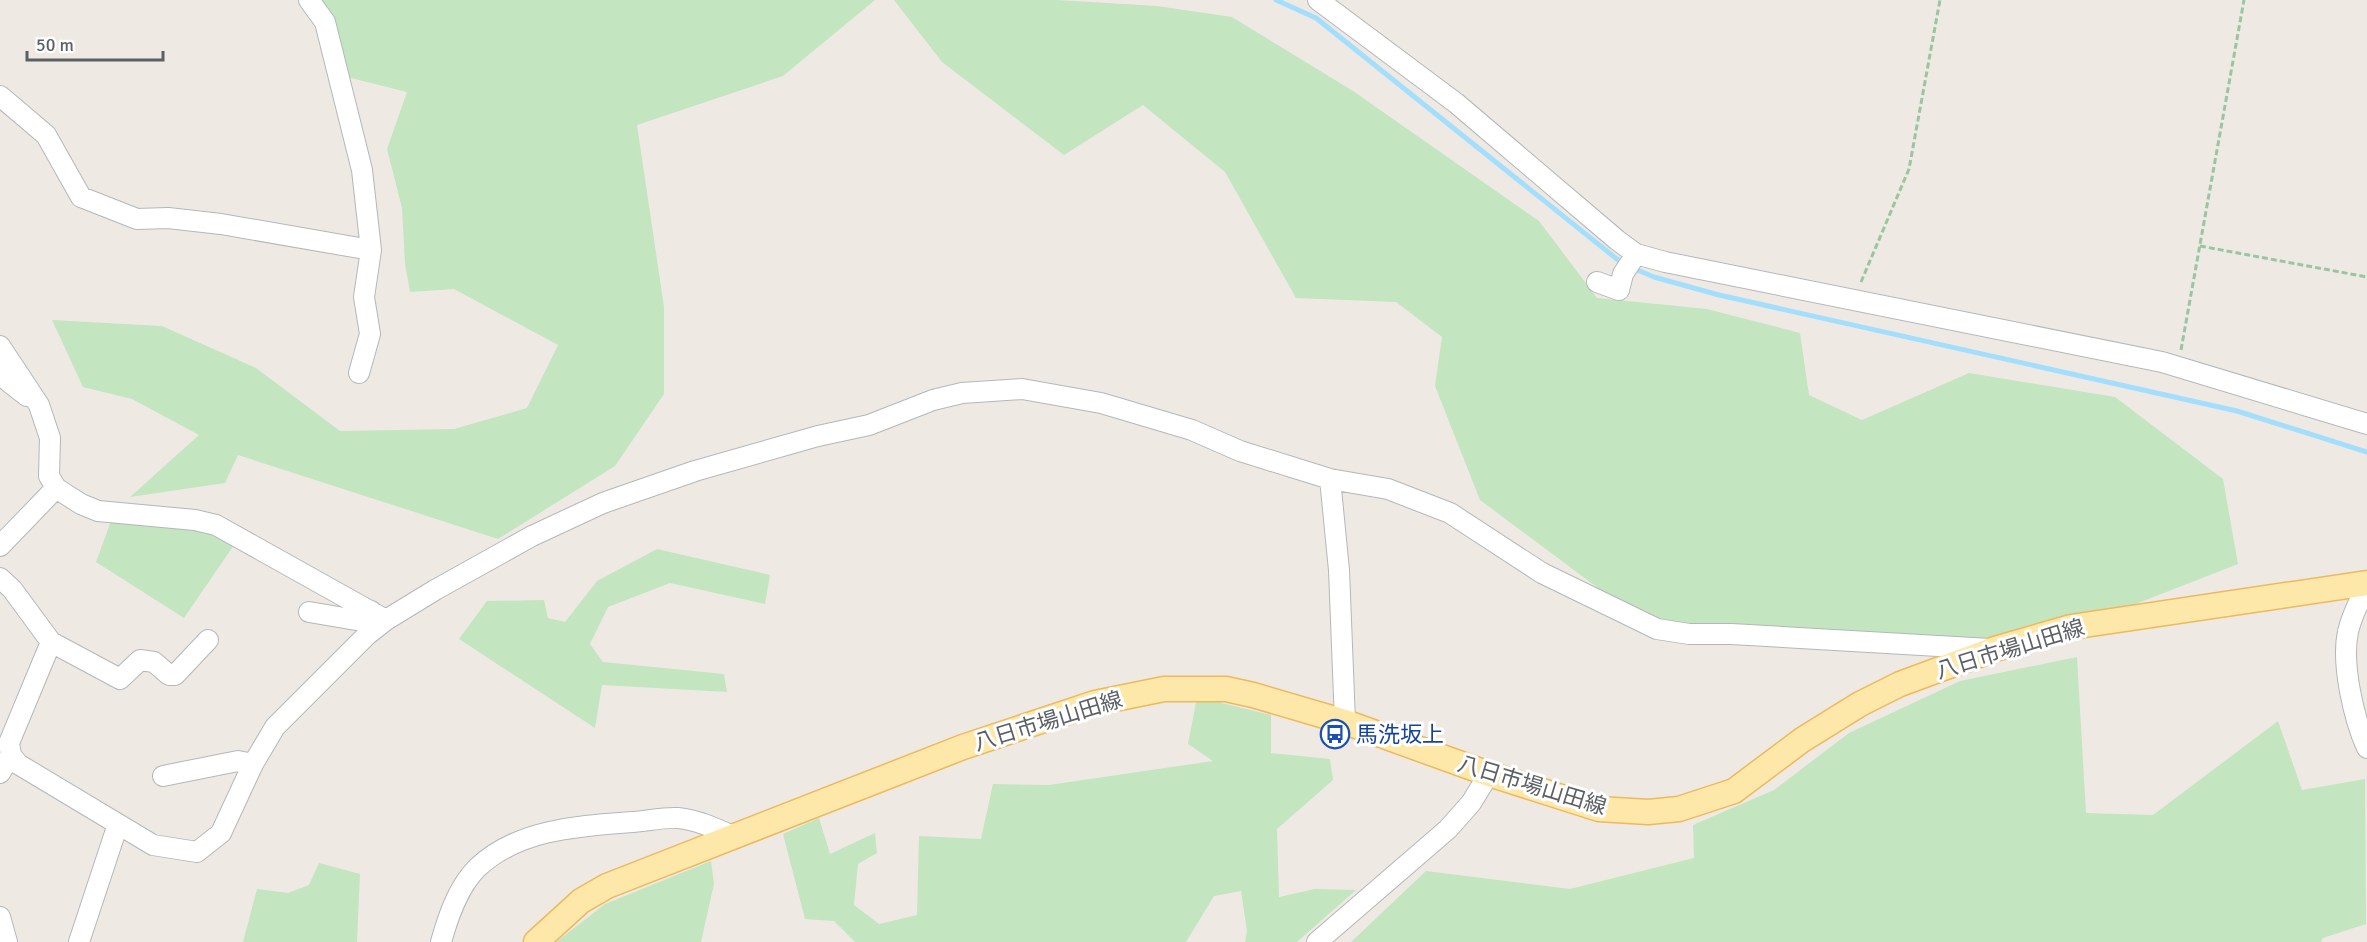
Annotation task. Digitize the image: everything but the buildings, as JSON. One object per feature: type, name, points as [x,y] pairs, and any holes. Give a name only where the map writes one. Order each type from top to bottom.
[{"type":"main road","name":"八日市場山田線","points":[[536,942],[581,901],[607,886],[963,747],[1095,703],[1134,694],[1164,689],[1226,689],[1345,722],[1489,774],[1599,809],[1648,812],[1679,809],[1734,791],[1802,740],[1860,704],[1900,684],[1995,649],[2071,627],[2367,584]]},
{"type":"street","points":[[309,0],[325,22],[362,171],[371,250],[364,297],[370,334],[359,373]]},
{"type":"street","points":[[1318,0],[1456,103],[1636,254],[1770,285],[1853,299],[2178,367],[2367,424]]},
{"type":"street","points":[[0,96],[46,135],[81,197],[137,219],[168,218],[221,224],[371,250]]},
{"type":"street","points":[[1597,282],[1619,291],[1623,274],[1636,254]]},
{"type":"street","points":[[0,346],[39,405],[50,438],[49,476],[56,488],[81,504],[98,511],[195,520],[216,525],[379,616]]},
{"type":"street","points":[[0,373],[39,405]]},
{"type":"street","points":[[309,612],[356,620],[379,616],[435,590],[532,536],[603,503],[695,471],[818,436],[869,425],[933,400],[962,393],[1022,389],[1101,403],[1192,430],[1240,451],[1330,479],[1388,489],[1450,513],[1542,573],[1657,629],[1689,634],[1731,634],[1995,649]]},
{"type":"street","points":[[1330,479],[1339,570],[1345,722]]},
{"type":"street","points":[[0,546],[56,488]]},
{"type":"street","points":[[0,578],[12,589],[51,642],[120,679],[140,660],[154,662],[169,675],[175,675],[208,640]]},
{"type":"street","points":[[2367,584],[2347,633],[2350,693],[2358,727],[2367,748]]},
{"type":"street","points":[[51,642],[9,743],[11,755],[18,764],[153,845],[197,852],[221,833],[253,764],[275,727],[367,634],[379,616]]},
{"type":"street","points":[[0,773],[11,755]]},
{"type":"street","points":[[163,776],[238,761],[253,764]]},
{"type":"street","points":[[1317,942],[1448,829],[1471,803],[1489,774]]},
{"type":"street","points":[[441,942],[460,892],[476,869],[505,848],[540,834],[588,825],[678,818],[711,826],[735,837]]},
{"type":"street","points":[[79,942],[118,824]]},
{"type":"street","points":[[0,917],[7,942]]},
{"type":"path","points":[[1853,299],[1909,169],[1940,0]]},
{"type":"path","points":[[2178,367],[2244,0]]},
{"type":"path","points":[[2200,246],[2367,277]]},
{"type":"green space","points":[[303,0],[875,0],[783,76],[637,125],[664,307],[664,394],[615,466],[498,539],[238,455],[225,483],[130,497],[199,435],[132,399],[83,387],[52,320],[162,326],[256,368],[340,431],[454,429],[527,408],[558,345],[454,289],[410,292],[405,264],[402,208],[387,149],[407,92],[347,77]]},
{"type":"green space","points":[[894,0],[1057,0],[1157,6],[1232,17],[1353,91],[1539,221],[1597,298],[1707,309],[1800,333],[1809,395],[1862,420],[1969,373],[2115,397],[2223,479],[2238,564],[2041,641],[1936,656],[1649,626],[1480,500],[1435,386],[1442,337],[1396,302],[1296,298],[1225,172],[1143,105],[1064,155],[942,62]]},
{"type":"green space","points":[[111,521],[206,532],[234,545],[184,618],[96,562]]},
{"type":"green space","points":[[657,549],[770,575],[765,604],[670,583],[608,607],[590,644],[603,662],[724,674],[727,692],[602,685],[595,728],[459,639],[487,601],[544,600],[548,618],[565,622],[597,581]]},
{"type":"green space","points":[[2077,657],[2086,813],[2153,815],[2278,721],[2302,790],[2365,779],[2366,924],[2323,938],[2321,942],[1351,942],[1426,871],[1570,889],[1694,858],[1693,825],[1774,790],[1849,733],[1960,681]]},
{"type":"green space","points":[[1197,697],[1271,715],[1271,753],[1330,759],[1333,780],[1277,829],[1279,897],[1315,889],[1356,890],[1297,942],[1245,942],[1247,931],[1241,891],[1214,896],[1186,942],[855,942],[834,921],[805,919],[783,834],[819,818],[830,854],[875,833],[877,853],[858,864],[854,905],[879,924],[917,915],[919,836],[981,839],[993,784],[1049,785],[1213,761],[1188,744]]},
{"type":"green space","points":[[711,861],[714,884],[701,942],[556,942],[605,904]]},
{"type":"green space","points":[[319,863],[360,874],[357,942],[243,942],[257,889],[288,893],[309,885]]},
{"type":"waterway","points":[[1276,0],[1316,18],[1623,264],[1654,277],[1719,295],[2237,411],[2367,452]]},
{"type":"place","name":"馬洗坂上","points":[[1335,734]]}]
